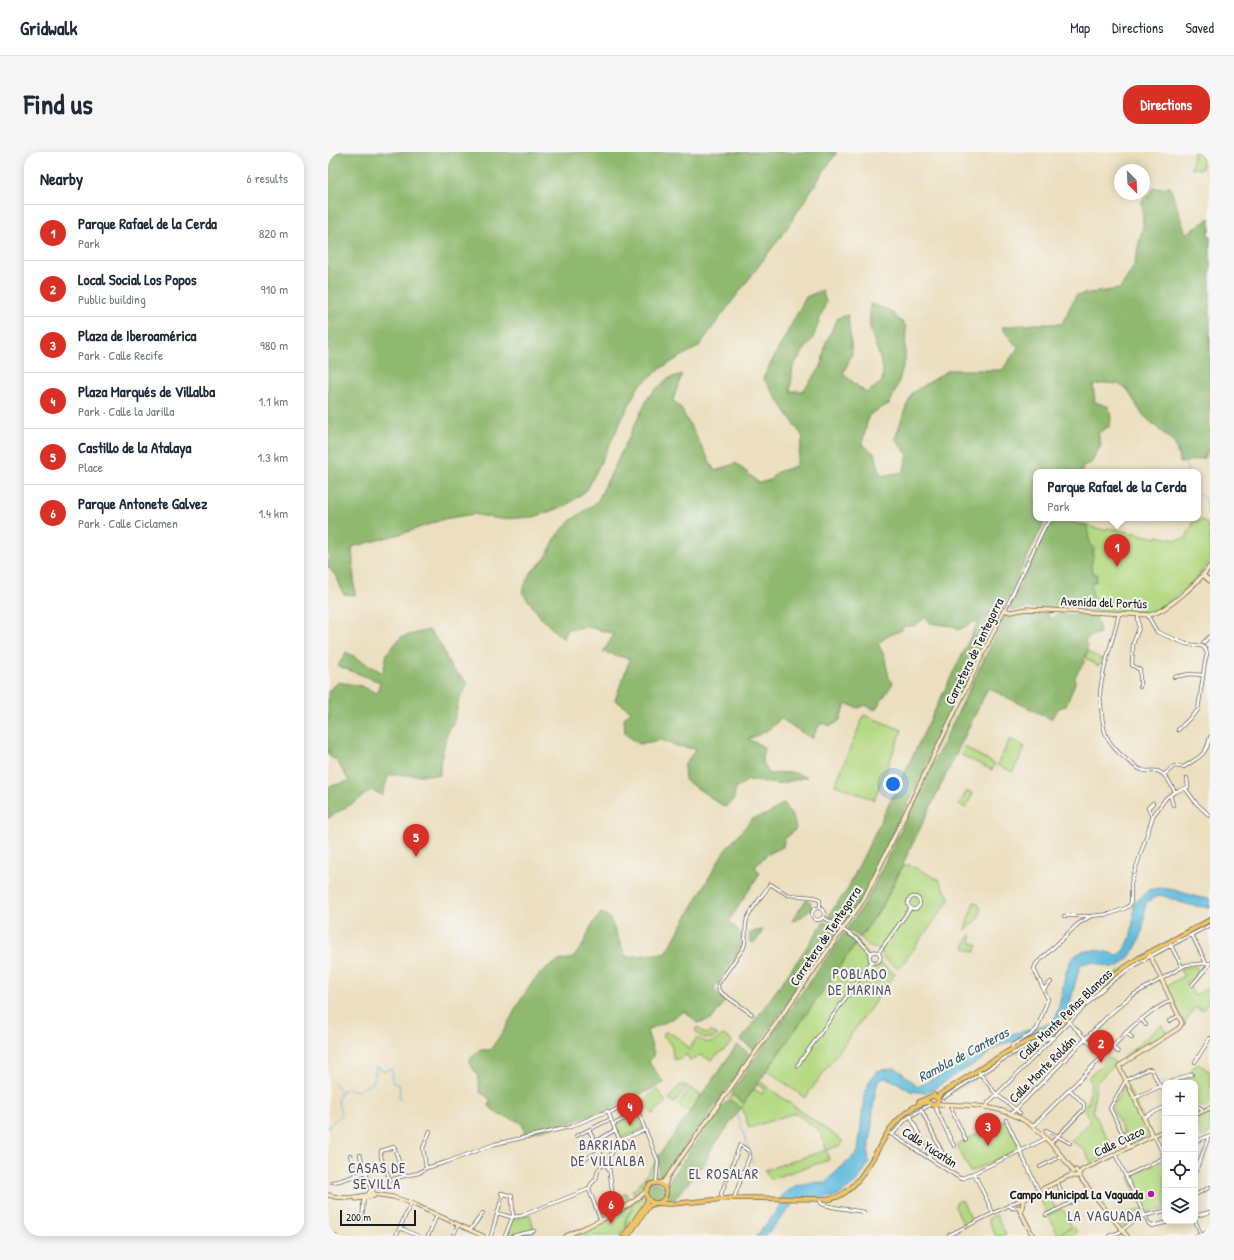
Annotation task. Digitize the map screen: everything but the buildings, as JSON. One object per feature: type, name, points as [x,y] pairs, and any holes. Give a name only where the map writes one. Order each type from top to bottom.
[{"type":"main road","name":"Avenida del Portús","points":[[1004,610],[1011,612],[1027,609],[1148,616],[1161,610],[1192,586],[1210,566]]},
{"type":"main road","points":[[1203,575],[1210,581]]},
{"type":"main road","name":"Carretera de Tentegorra","points":[[658,1183],[663,1182],[668,1176],[865,897],[1004,610]]},
{"type":"main road","name":"Calle Monte Peñas Blancas","points":[[961,1081],[979,1073],[1012,1049],[1058,1027],[1067,1021],[1107,979],[1127,965],[1150,955],[1210,920]]},
{"type":"main road","points":[[1150,955],[1182,1023],[1179,1028],[1119,1066],[1152,1135],[1154,1135]]},
{"type":"main road","points":[[890,1132],[898,1117],[908,1108],[961,1081]]},
{"type":"main road","points":[[934,1102],[939,1095],[961,1081]]},
{"type":"main road","points":[[932,1097],[934,1102]]},
{"type":"main road","points":[[932,1097],[934,1102]]},
{"type":"main road","points":[[634,1201],[642,1198],[656,1203],[676,1203],[734,1198],[834,1198],[849,1191],[861,1176],[899,1118],[921,1104],[934,1102],[952,1105],[987,1107],[1012,1114],[1033,1126],[1046,1137],[1121,1231],[1127,1236]]},
{"type":"main road","points":[[1198,1114],[1210,1108]]},
{"type":"main road","name":"Calle Cuzco","points":[[1074,1173],[1162,1131]]},
{"type":"main road","points":[[1022,1215],[1021,1201],[1018,1201],[1074,1173]]},
{"type":"main road","points":[[1074,1173],[1081,1179],[1121,1231],[1123,1236]]},
{"type":"main road","name":"Carretera de Tentegorra","points":[[665,1189],[665,1183],[668,1176]]},
{"type":"main road","points":[[566,1236],[615,1213],[634,1201],[651,1185],[658,1183],[662,1185],[670,1202],[676,1203]]},
{"type":"main road","points":[[372,1188],[374,1194]]},
{"type":"main road","points":[[624,1236],[646,1204],[648,1199],[646,1195],[647,1190]]},
{"type":"main road","points":[[356,1199],[368,1194],[405,1201]]},
{"type":"main road","points":[[335,1197],[349,1198],[368,1194],[389,1196],[411,1203],[483,1236]]},
{"type":"main road","points":[[328,1195],[347,1200],[382,1196]]},
{"type":"main road","points":[[628,1236],[649,1206],[662,1201],[666,1196]]},
{"type":"main road","points":[[1026,1197],[1021,1205],[1020,1211],[1032,1236]]},
{"type":"main road","points":[[1199,1236],[1210,1233]]},
{"type":"main road","points":[[328,1235],[335,1236]]},
{"type":"street","name":"Carretera de Tentegorra","points":[[1004,610],[1045,526],[1050,521]]},
{"type":"street","points":[[1119,614],[1108,652],[1100,688],[1104,731],[1112,747],[1137,767],[1146,771],[1157,771],[1164,775],[1175,792]]},
{"type":"street","points":[[1138,615],[1139,628],[1133,644],[1132,665],[1140,670],[1140,687]]},
{"type":"street","points":[[1148,616],[1156,632],[1186,644],[1200,645],[1204,647],[1208,654],[1203,675],[1198,710],[1178,730]]},
{"type":"street","points":[[1203,643],[1210,636]]},
{"type":"street","points":[[1174,677],[1190,674],[1203,675]]},
{"type":"street","points":[[1164,775],[1174,766],[1184,767],[1190,762],[1199,758],[1207,749],[1210,737]]},
{"type":"street","points":[[1064,916],[1110,914],[1130,905],[1131,883],[1153,816],[1166,798],[1175,792],[1188,787],[1187,778]]},
{"type":"street","points":[[1185,788],[1210,816]]},
{"type":"street","points":[[1170,795],[1173,805]]},
{"type":"street","points":[[1153,803],[1148,808],[1153,816]]},
{"type":"street","points":[[752,1014],[720,992],[718,984],[744,947],[746,924],[749,916],[770,884],[788,895],[816,897],[820,901],[820,908],[824,911],[824,917]]},
{"type":"street","points":[[914,897],[918,899],[920,904],[918,908],[914,910],[910,909],[907,904],[908,900],[914,897]]},
{"type":"street","points":[[820,908],[814,910],[812,916],[817,920],[821,920],[824,917]]},
{"type":"street","points":[[872,953],[874,951],[878,952],[910,909]]},
{"type":"street","points":[[1012,1049],[1012,1045],[1032,1033],[1038,1027],[1048,999],[1034,969],[1035,965],[1078,924],[1091,916]]},
{"type":"street","points":[[824,917],[861,942],[872,953]]},
{"type":"street","name":"Calle Monte Peñas Blancas","points":[[1170,944],[1192,935],[1210,925]]},
{"type":"street","points":[[1192,935],[1209,965],[1192,985]]},
{"type":"street","points":[[1170,944],[1182,967]]},
{"type":"street","points":[[872,961],[877,962],[880,960],[881,955],[878,952]]},
{"type":"street","points":[[797,1066],[872,961],[870,957],[872,953]]},
{"type":"street","name":"Calle Monte Roldán","points":[[1012,1114],[1114,1010],[1136,993],[1186,965],[1208,963]]},
{"type":"street","points":[[1044,989],[1051,982]]},
{"type":"street","points":[[1033,1126],[1126,1032],[1152,1011],[1171,1000]]},
{"type":"street","points":[[1169,1021],[1178,1016]]},
{"type":"street","points":[[1141,1019],[1146,1025]]},
{"type":"street","points":[[1067,1021],[1103,1056]]},
{"type":"street","name":"Calle Monte Peñas Blancas","points":[[987,1107],[988,1103],[996,1094],[1055,1036],[1067,1021]]},
{"type":"street","points":[[1126,1032],[1132,1038]]},
{"type":"street","points":[[943,1098],[979,1073],[1016,1052],[1027,1046],[1055,1036]]},
{"type":"street","points":[[1195,1062],[1210,1038]]},
{"type":"street","points":[[1112,1046],[1118,1052]]},
{"type":"street","points":[[1129,1147],[1110,1108],[1126,1080],[1148,1069],[1152,1070],[1159,1086],[1162,1088]]},
{"type":"street","points":[[979,1073],[996,1094],[1020,1113]]},
{"type":"street","points":[[1176,1080],[1192,1074]]},
{"type":"street","points":[[1135,1098],[1162,1085]]},
{"type":"street","points":[[1051,1143],[1084,1109],[1084,1104],[1069,1089]]},
{"type":"street","points":[[890,1132],[910,1115],[934,1102],[954,1146]]},
{"type":"street","points":[[368,1194],[372,1188],[390,1180],[419,1173],[426,1168],[447,1162],[495,1144],[570,1127],[624,1105],[631,1106],[638,1112],[658,1161],[658,1183]]},
{"type":"street","points":[[952,1105],[951,1109],[966,1140]]},
{"type":"street","points":[[1198,1106],[1203,1111]]},
{"type":"street","points":[[1144,1117],[1162,1108]]},
{"type":"street","points":[[921,1109],[942,1152]]},
{"type":"street","points":[[609,1112],[620,1140]]},
{"type":"street","points":[[614,1124],[638,1112]]},
{"type":"street","points":[[910,1115],[930,1158]]},
{"type":"street","points":[[576,1136],[611,1119]]},
{"type":"street","points":[[1006,1120],[1039,1191]]},
{"type":"street","points":[[589,1130],[610,1171]]},
{"type":"street","points":[[595,1142],[615,1130]]},
{"type":"street","points":[[585,1159],[620,1140],[645,1130]]},
{"type":"street","points":[[1046,1130],[1070,1143]]},
{"type":"street","points":[[426,1168],[423,1148],[430,1131]]},
{"type":"street","name":"Calle Yucatán","points":[[890,1132],[961,1179],[974,1173]]},
{"type":"street","points":[[1154,1135],[1162,1152]]},
{"type":"street","points":[[1198,1141],[1208,1136]]},
{"type":"street","points":[[1198,1165],[1208,1140],[1208,1136]]},
{"type":"street","points":[[993,1213],[974,1173],[1043,1140],[1046,1137]]},
{"type":"street","points":[[600,1220],[589,1189],[591,1184],[596,1179],[598,1170],[608,1159],[620,1140]]},
{"type":"street","points":[[723,1199],[721,1194],[740,1145],[749,1151],[750,1155],[734,1198]]},
{"type":"street","points":[[390,1180],[382,1157],[382,1151],[394,1147],[404,1176]]},
{"type":"street","points":[[1115,1154],[1149,1224],[1152,1226],[1162,1224]]},
{"type":"street","points":[[350,1155],[356,1175]]},
{"type":"street","points":[[360,1155],[372,1188]]},
{"type":"street","points":[[1040,1166],[1061,1155]]},
{"type":"street","points":[[1126,1176],[1162,1158]]},
{"type":"street","points":[[608,1159],[615,1213]]},
{"type":"street","points":[[732,1168],[743,1172]]},
{"type":"street","points":[[332,1182],[374,1169]]},
{"type":"street","points":[[1057,1182],[1061,1191]]},
{"type":"street","points":[[1198,1193],[1210,1187]]},
{"type":"street","points":[[497,1213],[511,1217],[525,1215],[589,1189]]},
{"type":"street","points":[[491,1236],[502,1193],[512,1196],[513,1216],[511,1217],[505,1236]]},
{"type":"street","points":[[1046,1215],[1090,1193]]},
{"type":"street","points":[[362,1219],[364,1197]]},
{"type":"street","points":[[818,1198],[822,1204],[864,1212]]},
{"type":"street","points":[[949,1235],[1018,1201]]},
{"type":"street","points":[[396,1236],[411,1203]]},
{"type":"street","points":[[1010,1206],[1015,1208],[1021,1205]]},
{"type":"street","points":[[1010,1206],[1020,1211]]},
{"type":"street","points":[[1109,1236],[1121,1231],[1139,1217],[1162,1212]]},
{"type":"street","points":[[1198,1215],[1210,1212]]},
{"type":"street","points":[[470,1231],[483,1213]]},
{"type":"street","points":[[428,1236],[437,1215]]},
{"type":"street","points":[[1196,1224],[1199,1236]]},
{"type":"street","points":[[453,1236],[458,1225]]},
{"type":"street","points":[[400,1228],[418,1236]]},
{"type":"street","points":[[512,1236],[534,1231]]},
{"type":"green space","points":[[328,152],[837,152],[787,228],[698,347],[661,368],[638,387],[587,490],[567,505],[534,517],[500,519],[473,514],[444,519],[407,532],[352,547],[355,595],[343,594],[337,577],[328,567]]},
{"type":"green space","points":[[1194,152],[1203,152],[1202,169],[1191,168]]},
{"type":"green space","points":[[1170,187],[1186,234],[1210,218],[1210,230],[1208,231],[1208,236],[1210,236],[1210,447],[1204,458],[1180,463],[1175,444],[1141,413],[1128,390],[1118,384],[1107,383],[1093,385],[1095,402],[1109,407],[1111,418],[1110,426],[1098,433],[1101,445],[1091,463],[1083,466],[1082,469],[1033,469],[1033,521],[1046,521],[1043,525],[862,898],[843,925],[828,916],[847,890],[979,620],[958,630],[953,626],[929,623],[926,617],[914,626],[903,626],[902,630],[886,637],[878,644],[884,655],[889,678],[893,683],[875,710],[865,705],[859,708],[846,704],[839,721],[831,726],[822,723],[812,739],[780,718],[770,729],[748,739],[764,747],[762,761],[769,774],[791,772],[807,777],[777,784],[748,780],[735,789],[734,799],[725,807],[685,780],[684,765],[696,749],[677,746],[660,740],[639,744],[625,734],[624,718],[631,711],[615,700],[630,659],[603,652],[614,634],[588,627],[567,629],[563,639],[542,619],[522,592],[530,573],[545,559],[557,535],[570,521],[597,502],[649,396],[667,379],[682,374],[673,400],[680,407],[715,471],[736,463],[759,483],[770,480],[777,472],[796,466],[803,437],[763,378],[806,297],[822,290],[826,302],[813,338],[793,366],[790,391],[803,391],[821,367],[826,342],[838,318],[848,315],[852,354],[843,374],[866,393],[882,382],[883,368],[870,328],[870,304],[889,310],[906,326],[905,360],[898,384],[890,403],[869,415],[862,444],[875,454],[881,476],[903,472],[908,455],[895,439],[912,393],[949,370],[1002,370],[1018,348],[1001,327],[1035,324],[1062,324],[1076,295],[1120,289],[1134,266],[1143,225],[1142,201],[1150,200],[1150,192],[1154,188]]},
{"type":"green space","points":[[1202,520],[1206,522],[1210,532],[1210,561],[1196,579],[1187,585],[1187,587],[1168,603],[1152,612],[1146,613],[1046,608],[1014,610],[1009,608],[1048,527],[1052,522],[1068,521],[1090,525],[1090,527],[1106,530],[1107,528],[1157,538],[1157,536],[1176,540],[1187,538],[1193,522]]},
{"type":"green space","points":[[1068,521],[1086,525],[1092,547],[1094,549],[1091,568],[1094,574],[1097,574],[1096,582],[1092,582],[1095,610],[1028,608],[1013,610],[1009,608],[1048,527],[1052,522]]},
{"type":"green space","points":[[1026,612],[1049,613],[1048,618],[1050,619],[1059,613],[1096,615],[1100,633],[1088,637],[1085,642],[1087,653],[1083,659],[1085,661],[1075,676],[1075,683],[1066,706],[1059,708],[1051,719],[988,688],[883,905],[860,938],[847,929],[866,901],[1005,616]]},
{"type":"green space","points":[[429,630],[441,645],[451,668],[468,683],[459,699],[454,721],[447,735],[440,763],[440,775],[389,775],[382,795],[371,790],[328,819],[328,787],[349,781],[337,761],[328,755],[328,691],[339,682],[361,686],[377,693],[380,682],[338,666],[346,652],[383,673],[387,653],[401,637]]},
{"type":"green space","points":[[1088,652],[1102,659],[1098,666],[1085,658]]},
{"type":"green space","points":[[864,715],[902,730],[874,800],[835,785]]},
{"type":"green space","points":[[1010,739],[1025,747],[1013,772],[997,765]]},
{"type":"green space","points":[[965,746],[971,751],[995,764],[992,770],[961,755]]},
{"type":"green space","points":[[967,791],[973,794],[965,808],[959,804]]},
{"type":"green space","points":[[784,803],[794,819],[796,829],[784,840],[783,847],[766,855],[755,867],[760,873],[729,921],[744,937],[742,946],[713,990],[726,999],[712,1019],[697,1023],[685,1011],[666,1022],[647,1030],[654,1054],[649,1062],[664,1083],[608,1111],[524,1135],[524,1128],[520,1122],[499,1115],[489,1106],[490,1099],[480,1092],[477,1074],[468,1061],[480,1050],[490,1050],[505,1029],[518,1004],[534,980],[547,968],[559,961],[573,958],[583,945],[590,928],[601,913],[609,917],[626,957],[666,953],[723,853],[752,819],[768,814]]},
{"type":"green space","points":[[910,865],[939,880],[950,899],[899,969],[883,958],[882,950],[871,947],[860,937],[883,905],[903,866]]},
{"type":"green space","points":[[806,900],[810,902],[812,908],[799,919],[792,921]]},
{"type":"green space","points":[[974,902],[977,903],[981,909],[978,919],[972,923],[967,930],[965,929]]},
{"type":"green space","points":[[1210,920],[1210,925],[1119,975],[1072,1019],[1070,1016],[1115,974]]},
{"type":"green space","points":[[824,922],[838,929],[839,931],[754,1050],[741,1040]]},
{"type":"green space","points":[[762,930],[756,941],[753,943],[751,942],[749,934],[751,932]]},
{"type":"green space","points":[[844,933],[857,942],[744,1103],[732,1094],[733,1090]]},
{"type":"green space","points":[[969,935],[972,936],[970,942],[978,945],[975,952],[964,948]]},
{"type":"green space","points":[[857,942],[866,952],[867,964],[871,967],[881,964],[895,974],[805,1098],[767,1070]]},
{"type":"green space","points":[[1196,966],[1199,974],[1193,981],[1190,979],[1186,982],[1195,995],[1210,987],[1210,1002],[1202,1010],[1196,1007],[1184,1023],[1166,986],[1184,976],[1180,970],[1185,967]]},
{"type":"green space","points":[[1066,1019],[1069,1022],[1055,1036],[1021,1049],[943,1098],[940,1096],[978,1071]]},
{"type":"green space","points":[[1161,1025],[1168,1034],[1123,1062],[1113,1066],[1096,1083],[1093,1112],[1115,1151],[1091,1163],[1085,1150],[1071,1141],[1090,1122],[1091,1119],[1084,1112],[1086,1110],[1086,1103],[1088,1104],[1091,1081],[1088,1078],[1104,1063],[1103,1061],[1108,1056],[1116,1064]]},
{"type":"green space","points":[[697,1027],[706,1034],[710,1031],[718,1035],[711,1038],[705,1038],[695,1030]]},
{"type":"green space","points":[[665,1032],[671,1033],[677,1037],[687,1046],[687,1049],[689,1050],[698,1038],[705,1042],[711,1042],[717,1040],[723,1035],[732,1042],[711,1060],[700,1055],[697,1058],[690,1060],[687,1055],[675,1060],[671,1044],[663,1035]]},
{"type":"green space","points":[[737,1045],[751,1055],[666,1175],[658,1181],[658,1157]]},
{"type":"green space","points":[[1198,1064],[1210,1071],[1210,1105],[1205,1108],[1198,1104],[1198,1080],[1181,1080],[1194,1075],[1191,1069]]},
{"type":"green space","points":[[759,1081],[844,1142],[841,1145],[826,1150],[821,1132],[795,1113],[749,1128],[741,1108],[729,1099],[732,1095],[744,1103],[754,1089],[762,1094],[765,1090],[757,1084]]},
{"type":"green space","points":[[680,1085],[688,1086],[674,1103],[669,1099]]},
{"type":"green space","points":[[1125,1085],[1127,1085],[1150,1133],[1149,1135],[1130,1144],[1112,1108]]},
{"type":"green space","points":[[690,1088],[701,1095],[689,1112],[678,1105]]},
{"type":"green space","points":[[656,1089],[666,1101],[653,1114],[642,1103]]},
{"type":"green space","points":[[728,1101],[731,1101],[741,1108],[708,1154],[704,1165],[698,1169],[686,1186],[672,1201],[669,1197],[667,1187],[668,1182],[722,1106]]},
{"type":"green space","points":[[1210,1110],[1210,1133],[1202,1137],[1198,1128],[1198,1116]]},
{"type":"green space","points":[[637,1115],[643,1129],[621,1138],[617,1130],[617,1124]]},
{"type":"green space","points":[[1006,1120],[1020,1148],[970,1172],[957,1144]]},
{"type":"green space","points":[[826,1150],[829,1160],[770,1179],[765,1170]]},
{"type":"green space","points":[[656,1161],[655,1181],[649,1183],[636,1197],[632,1190],[636,1189]]},
{"type":"green space","name":"Campo Municipal La Vaguada","points":[[1162,1161],[1162,1210],[1146,1213],[1129,1178],[1130,1176]]},
{"type":"green space","points":[[656,1183],[663,1186],[666,1193],[663,1200],[656,1203],[649,1200],[646,1193],[649,1186]]},
{"type":"green space","points":[[1046,1190],[1056,1209],[1047,1214],[1038,1194]]},
{"type":"green space","points":[[626,1193],[629,1201],[616,1210],[614,1199]]},
{"type":"green space","points":[[643,1198],[654,1203],[626,1229],[627,1217],[633,1209],[631,1203]]},
{"type":"green space","points":[[962,1200],[972,1221],[964,1225],[955,1207],[956,1202]]},
{"type":"green space","points":[[612,1201],[613,1210],[601,1215],[598,1207]]},
{"type":"green space","points":[[630,1204],[632,1209],[626,1217],[626,1226],[620,1236],[570,1236],[609,1218]]},
{"type":"green space","points":[[1061,1209],[1065,1212],[1071,1227],[1060,1233],[1074,1227],[1077,1233],[1069,1236],[1059,1236],[1048,1215]]},
{"type":"green space","points":[[1141,1210],[1144,1216],[1139,1217],[1124,1229],[1114,1216]]},
{"type":"green space","points":[[530,1214],[534,1231],[507,1236],[512,1220]]},
{"type":"green space","points":[[996,1215],[1006,1234],[1001,1236],[996,1236],[988,1219]]},
{"type":"water","points":[[1159,888],[1174,890],[1201,898],[1210,898],[1210,907],[1191,905],[1161,895],[1146,902],[1141,936],[1129,957],[1120,965],[1115,967],[1092,962],[1080,965],[1069,1007],[1062,1024],[1040,1036],[1005,1043],[991,1051],[981,1060],[925,1093],[911,1091],[892,1080],[885,1078],[878,1081],[874,1098],[868,1153],[869,1163],[857,1182],[837,1197],[797,1199],[765,1236],[756,1236],[772,1217],[780,1205],[781,1196],[787,1191],[802,1184],[825,1182],[858,1152],[864,1097],[869,1082],[877,1071],[894,1068],[900,1071],[918,1087],[1008,1035],[1053,1022],[1059,1007],[1068,967],[1073,957],[1083,952],[1097,951],[1118,955],[1130,939],[1133,925],[1134,904],[1149,890]]},
{"type":"waterway","points":[[1167,428],[1179,444],[1187,469]]},
{"type":"waterway","points":[[1201,496],[1204,498],[1210,520]]},
{"type":"waterway","points":[[342,1091],[346,1088],[357,1091],[373,1083],[376,1066],[384,1071],[391,1069],[393,1082],[400,1086],[399,1098],[401,1099]]},
{"type":"waterway","points":[[328,1128],[341,1115],[337,1099],[342,1091],[333,1083]]},
{"type":"waterway","points":[[737,1113],[749,1150]]},
{"type":"waterway","points":[[751,1155],[753,1163]]},
{"type":"place","name":"Parque Rafael de la Cerda","points":[[1117,567]]},
{"type":"place","name":"Castillo de la Atalaya","points":[[416,857]]},
{"type":"place","name":"Local Social Los Popos","points":[[1101,1063]]},
{"type":"place","name":"Plaza Marqués de Villalba","points":[[630,1126]]},
{"type":"place","name":"Plaza de Iberoamérica","points":[[988,1146]]},
{"type":"place","name":"Campo Municipal La Vaguada","points":[[1151,1194]]},
{"type":"place","name":"Parque Antonete Galvez","points":[[611,1224]]},
{"type":"district","name":"POBLADO DE MARINA","points":[[860,982]]},
{"type":"district","name":"BARRIADA DE VILLALBA","points":[[608,1152]]},
{"type":"district","name":"EL ROSALAR","points":[[724,1173]]},
{"type":"district","name":"CASAS DE SEVILLA","points":[[377,1176]]},
{"type":"district","name":"LA VAGUADA","points":[[1105,1215]]},
{"type":"water label","name":"Rambla de Canteras","points":[[963,1054]]}]
